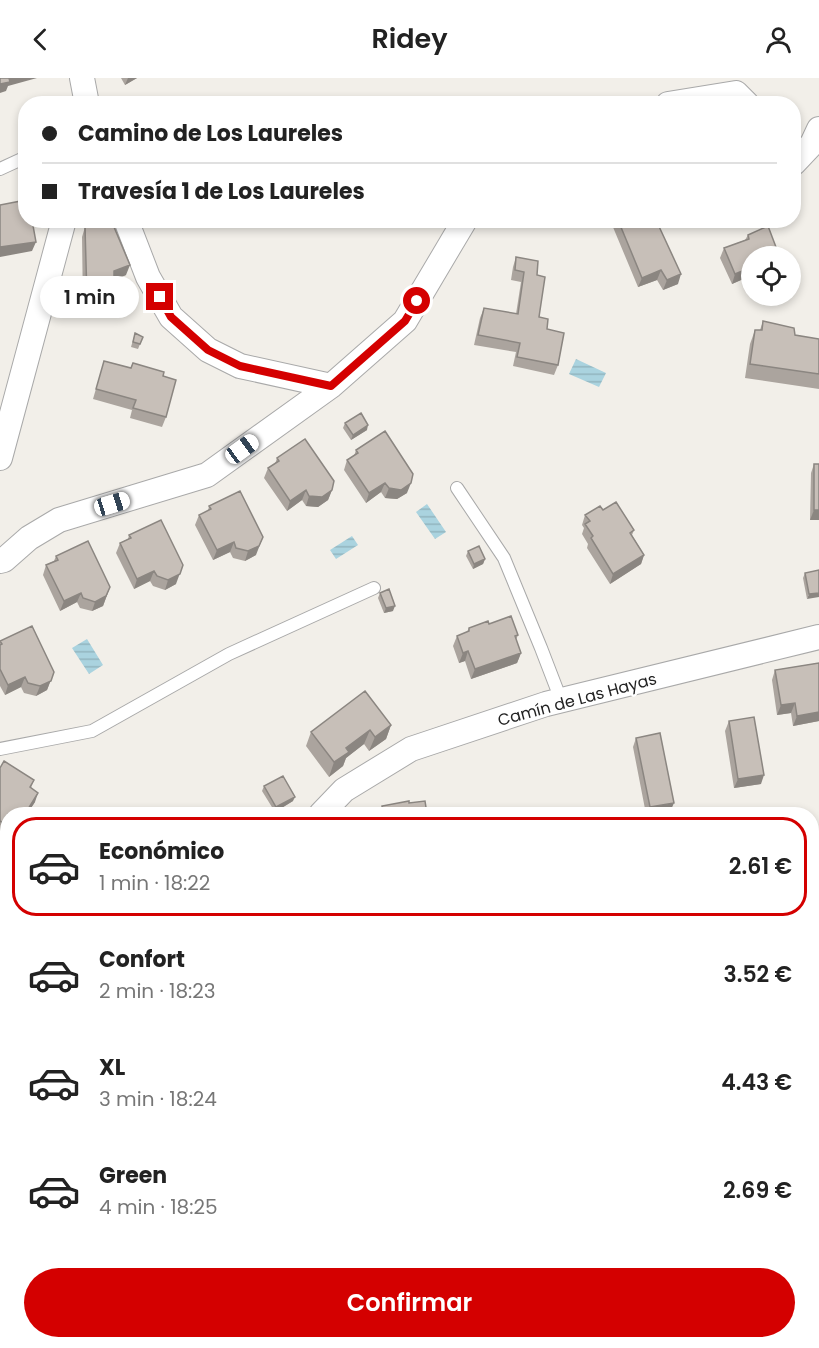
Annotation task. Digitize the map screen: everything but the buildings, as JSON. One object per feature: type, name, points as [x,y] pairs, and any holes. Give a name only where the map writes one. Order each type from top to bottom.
[{"type":"street","points":[[82,78],[85,96]]},
{"type":"street","points":[[717,96],[736,93],[739,96]]},
{"type":"street","points":[[801,156],[812,144],[819,129]]},
{"type":"street","points":[[0,458],[62,228]]},
{"type":"street","points":[[129,228],[148,277],[171,317],[208,350],[240,366],[331,386]]},
{"type":"street","points":[[0,561],[29,538],[59,520],[207,475],[331,386],[405,321],[460,228]]},
{"type":"street","name":"Camín de Las Hayas","points":[[328,807],[344,790],[411,749],[561,700],[819,637]]},
{"type":"lane","points":[[0,169],[18,161]]},
{"type":"lane","points":[[457,488],[504,558],[561,700]]},
{"type":"lane","points":[[0,749],[92,731],[229,654],[374,588]]},
{"type":"water","points":[[576,359],[606,373],[599,387],[569,374]]},
{"type":"water","points":[[427,504],[446,532],[435,539],[416,512]]},
{"type":"water","points":[[352,536],[358,545],[336,559],[330,550]]},
{"type":"water","points":[[87,639],[103,665],[89,674],[72,648]]},
{"type":"route","points":[[160,297],[171,317],[208,350],[240,366],[331,386],[405,321],[417,301]]}]
